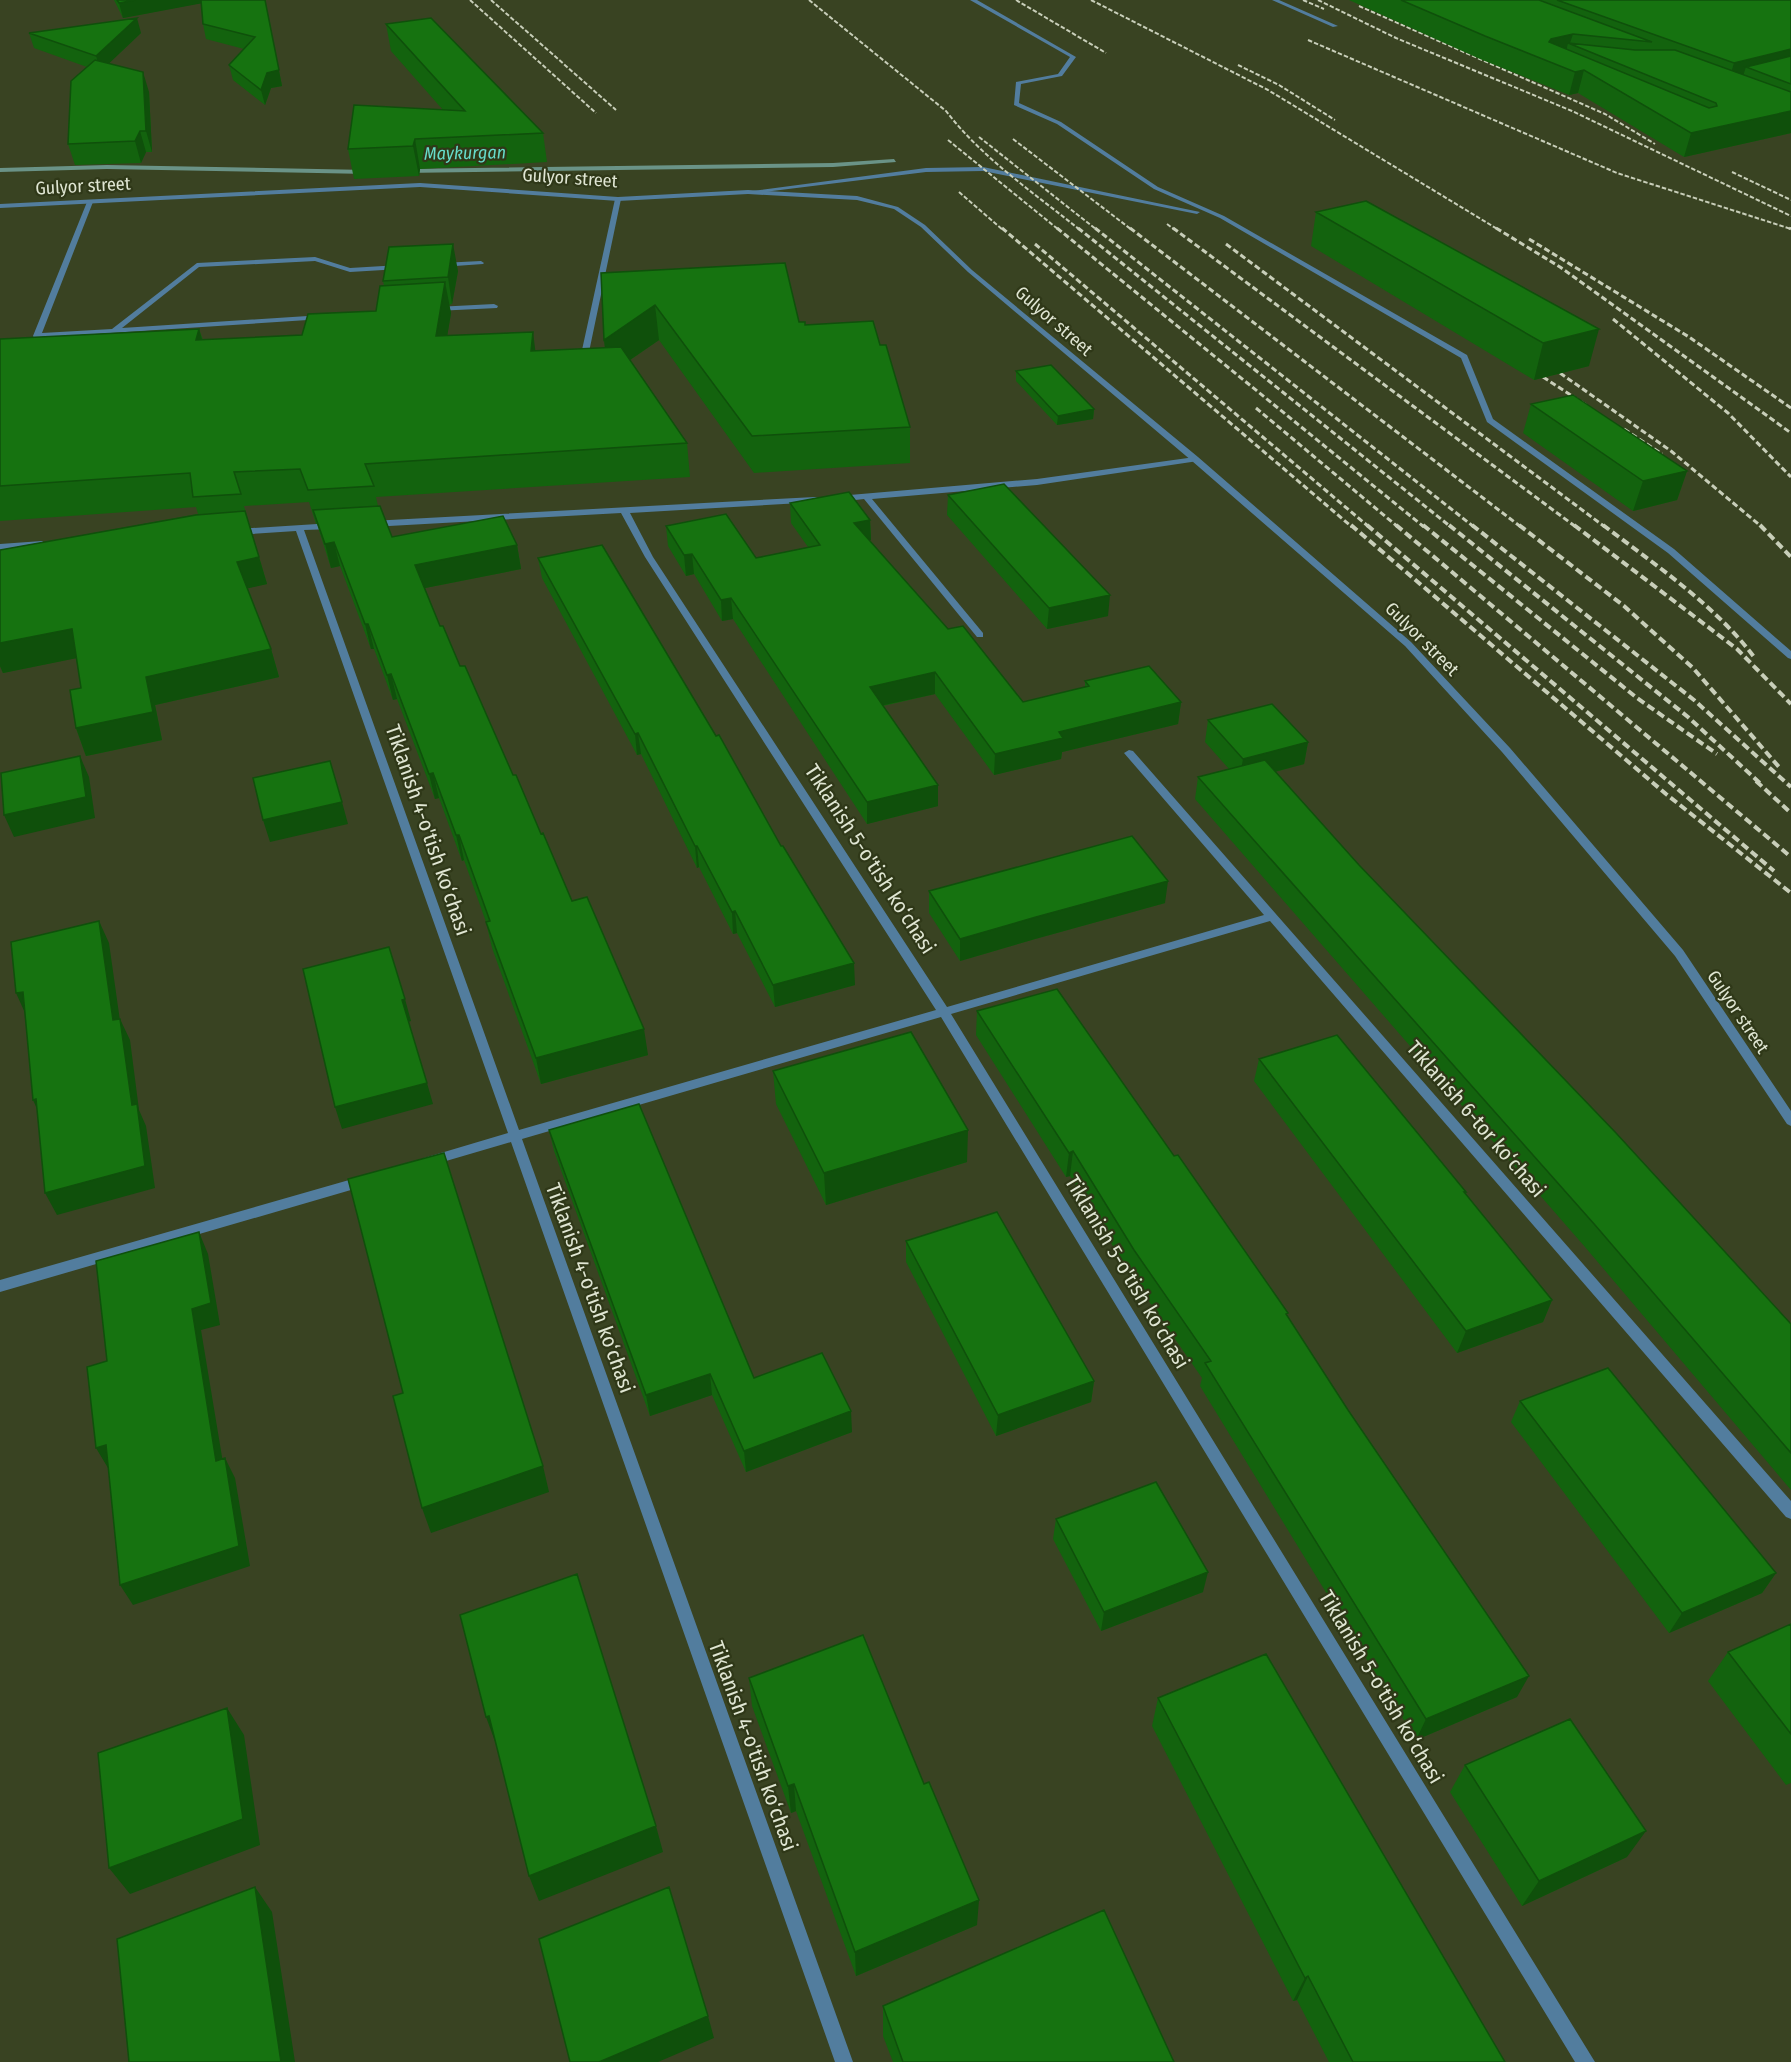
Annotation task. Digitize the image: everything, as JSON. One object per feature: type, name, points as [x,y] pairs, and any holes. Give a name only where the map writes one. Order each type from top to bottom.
[{"type":"street","points":[[973,0],[1073,57],[1060,75],[1018,83],[1016,104],[1059,123],[1156,188],[1222,217],[1464,357],[1490,420],[1671,551],[1791,656]]},
{"type":"street","points":[[1275,0],[1335,26]]},
{"type":"street","points":[[748,192],[926,170],[983,169],[1222,217]]},
{"type":"street","name":"Gulyor street","points":[[0,206],[420,184],[618,199],[748,192],[857,198],[896,208],[923,226],[1082,366],[1195,459],[1408,644],[1506,750],[1679,953],[1791,1121]]},
{"type":"street","points":[[563,354],[585,352],[618,199]]},
{"type":"street","points":[[90,202],[37,336],[328,317]]},
{"type":"street","points":[[114,331],[197,266],[315,259],[350,270],[409,267]]},
{"type":"street","points":[[433,265],[481,263]]},
{"type":"street","points":[[423,310],[494,306]]},
{"type":"street","points":[[832,500],[1036,482],[1195,459]]},
{"type":"street","points":[[867,498],[980,635]]},
{"type":"street","points":[[357,525],[821,500]]},
{"type":"street","name":"Tiklanish 5-o'tish ko‘chasi","points":[[624,510],[649,557],[702,635],[943,1011],[1586,2062]]},
{"type":"street","points":[[227,532],[345,525]]},
{"type":"street","name":"Tiklanish 4-o'tish ko‘chasi","points":[[299,528],[513,1136],[844,2062]]},
{"type":"street","points":[[0,547],[48,544]]},
{"type":"street","name":"Tiklanish 6-tor ko‘chasi","points":[[1129,753],[1791,1512]]},
{"type":"street","points":[[410,1167],[1272,917]]},
{"type":"street","points":[[0,1286],[376,1177]]},
{"type":"building","points":[[117,0],[135,0],[119,3]]},
{"type":"building","points":[[201,0],[265,0],[279,70],[267,73],[261,90],[229,65],[255,37],[203,24]]},
{"type":"building","points":[[1401,0],[1539,0],[1652,42],[1573,34],[1551,39],[1549,42],[1709,108],[1717,106],[1716,103],[1568,43],[1635,50],[1675,50],[1791,92],[1791,111],[1691,133],[1584,70],[1575,72]]},
{"type":"building","points":[[1557,0],[1791,0],[1791,49],[1734,63]]},
{"type":"building","points":[[137,18],[96,56],[29,33]]},
{"type":"building","points":[[431,18],[543,133],[415,139],[413,146],[348,149],[354,105],[465,111],[386,24]]},
{"type":"building","points":[[1791,56],[1791,84],[1746,67]]},
{"type":"building","points":[[95,60],[143,72],[146,131],[140,131],[135,141],[68,144],[71,81]]},
{"type":"building","points":[[1366,201],[1599,329],[1543,343],[1316,212]]},
{"type":"building","points":[[453,244],[448,277],[383,281],[389,247]]},
{"type":"building","points":[[785,263],[799,322],[805,322],[805,325],[873,321],[880,345],[886,345],[910,427],[752,436],[655,305],[604,340],[601,273]]},
{"type":"building","points":[[445,282],[436,336],[533,332],[531,351],[621,347],[687,443],[365,464],[374,486],[308,490],[300,469],[234,472],[241,494],[193,497],[190,473],[0,486],[0,339],[199,329],[196,340],[302,335],[308,314],[376,311],[380,286]]},
{"type":"building","points":[[1051,365],[1094,409],[1058,416],[1016,371]]},
{"type":"building","points":[[1573,395],[1687,471],[1643,481],[1531,404]]},
{"type":"building","points":[[1004,484],[1110,595],[1049,608],[948,495]]},
{"type":"building","points":[[849,492],[870,520],[854,523],[948,629],[963,626],[1023,702],[1089,686],[1085,681],[1149,666],[1181,702],[1059,732],[1063,738],[995,754],[935,672],[870,687],[938,785],[867,802],[731,598],[721,600],[692,554],[684,555],[666,526],[726,514],[756,558],[820,545],[790,503]]},
{"type":"building","points":[[380,506],[392,537],[503,516],[517,545],[415,565],[440,626],[443,626],[460,666],[465,666],[572,901],[587,897],[644,1029],[536,1058],[486,922],[490,921],[459,835],[456,835],[433,773],[429,774],[391,674],[387,675],[368,624],[365,624],[334,542],[325,544],[313,510]]},
{"type":"building","points":[[245,511],[259,557],[237,562],[271,649],[146,677],[153,712],[76,728],[70,690],[81,688],[72,629],[0,643],[0,550],[196,515]]},
{"type":"building","points":[[602,545],[716,736],[719,735],[781,846],[854,963],[773,985],[735,911],[732,912],[695,846],[638,733],[635,734],[538,558]]},
{"type":"building","points":[[1272,704],[1308,742],[1243,759],[1208,720]]},
{"type":"building","points":[[80,756],[86,797],[4,815],[1,773]]},
{"type":"building","points":[[1265,760],[1359,865],[1616,1133],[1791,1324],[1791,1453],[1595,1225],[1198,777]]},
{"type":"building","points":[[330,761],[342,802],[263,820],[253,778]]},
{"type":"building","points":[[1132,836],[1168,881],[960,939],[929,891]]},
{"type":"building","points":[[99,921],[113,1020],[120,1019],[132,1105],[137,1104],[145,1166],[45,1193],[36,1099],[33,1100],[23,992],[16,993],[11,942]]},
{"type":"building","points":[[389,947],[427,1083],[335,1107],[303,969]]},
{"type":"building","points":[[1057,989],[1174,1156],[1178,1155],[1288,1313],[1286,1314],[1348,1410],[1529,1676],[1426,1719],[1205,1363],[1211,1361],[1134,1250],[1073,1151],[1069,1153],[977,1011]]},
{"type":"building","points":[[911,1032],[968,1130],[824,1173],[773,1071]]},
{"type":"building","points":[[1337,1035],[1552,1300],[1466,1331],[1259,1059]]},
{"type":"building","points":[[639,1104],[754,1378],[822,1353],[851,1411],[744,1451],[710,1374],[646,1395],[549,1130]]},
{"type":"building","points":[[444,1153],[543,1466],[422,1508],[393,1396],[403,1393],[348,1179]]},
{"type":"building","points":[[997,1212],[1094,1381],[998,1415],[906,1241]]},
{"type":"building","points":[[199,1232],[211,1303],[192,1309],[216,1461],[225,1458],[239,1546],[120,1585],[106,1445],[96,1448],[87,1367],[107,1361],[96,1261]]},
{"type":"building","points":[[1608,1368],[1776,1573],[1682,1613],[1520,1401]]},
{"type":"building","points":[[1156,1482],[1208,1572],[1104,1612],[1056,1519]]},
{"type":"building","points":[[577,1574],[656,1826],[529,1876],[489,1716],[486,1717],[460,1615]]},
{"type":"building","points":[[1791,1624],[1791,1734],[1728,1652]]},
{"type":"building","points":[[863,1635],[924,1784],[929,1782],[979,1900],[855,1952],[794,1784],[788,1786],[749,1678]]},
{"type":"building","points":[[1266,1654],[1505,2062],[1353,2062],[1308,1976],[1305,1978],[1158,1698]]},
{"type":"building","points":[[227,1708],[243,1819],[109,1868],[98,1753]]},
{"type":"building","points":[[1570,1719],[1646,1831],[1539,1881],[1465,1765]]},
{"type":"building","points":[[255,1887],[281,2062],[129,2062],[117,1939]]},
{"type":"building","points":[[669,1887],[708,2016],[599,2062],[570,2062],[539,1939]]},
{"type":"building","points":[[1104,1910],[1174,2062],[903,2062],[883,2006]]},
{"type":"waterway","name":"Maykurgan","points":[[403,171],[833,165],[894,161]]},
{"type":"waterway","name":"Maykurgan","points":[[0,170],[107,167],[368,172]]},
{"type":"railway","points":[[470,0],[596,113]]},
{"type":"railway","points":[[491,0],[616,110]]},
{"type":"railway","points":[[809,0],[946,111],[992,160],[1080,230]]},
{"type":"railway","points":[[1016,0],[1106,53]]},
{"type":"railway","points":[[1091,0],[1268,90],[1499,230]]},
{"type":"railway","points":[[1303,0],[1324,9]]},
{"type":"railway","points":[[1318,0],[1396,38],[1572,111],[1791,216]]},
{"type":"railway","points":[[1359,6],[1605,114],[1655,144]]},
{"type":"railway","points":[[1308,40],[1617,173],[1791,229],[1789,228]]},
{"type":"railway","points":[[1238,65],[1279,85],[1335,120]]},
{"type":"railway","points":[[979,137],[1097,230]]},
{"type":"railway","points":[[1013,139],[1132,230]]},
{"type":"railway","points":[[948,140],[1059,230]]},
{"type":"railway","points":[[1732,172],[1791,200]]},
{"type":"railway","points":[[959,192],[1003,230]]},
{"type":"railway","points":[[1167,224],[1175,230]]},
{"type":"railway","points":[[1002,228],[1352,527]]},
{"type":"railway","points":[[1057,228],[1424,527]]},
{"type":"railway","points":[[1078,228],[1451,527]]},
{"type":"railway","points":[[1095,228],[1474,527]]},
{"type":"railway","points":[[1130,228],[1521,527]]},
{"type":"railway","points":[[1173,228],[1576,527]]},
{"type":"railway","points":[[1496,228],[1560,267],[1791,433]]},
{"type":"railway","points":[[1529,239],[1689,337],[1791,408]]},
{"type":"railway","points":[[1035,244],[1369,527]]},
{"type":"railway","points":[[1226,244],[1605,527]]},
{"type":"railway","points":[[1613,319],[1728,413],[1791,477]]},
{"type":"railway","points":[[1560,373],[1671,451],[1762,527]]},
{"type":"railway","points":[[1543,377],[1586,405]]},
{"type":"railway","points":[[1256,408],[1398,527]]},
{"type":"railway","points":[[1624,429],[1662,454]]},
{"type":"railway","points":[[1351,525],[1666,794],[1791,893]]},
{"type":"railway","points":[[1367,525],[1774,871]]},
{"type":"railway","points":[[1396,525],[1791,857]]},
{"type":"railway","points":[[1423,525],[1637,698],[1717,754]]},
{"type":"railway","points":[[1449,525],[1688,717],[1762,785]]},
{"type":"railway","points":[[1472,525],[1694,700],[1791,787]]},
{"type":"railway","points":[[1519,525],[1624,606],[1693,668],[1779,767]]},
{"type":"railway","points":[[1574,525],[1737,649],[1791,704]]},
{"type":"railway","points":[[1603,525],[1703,603],[1754,657]]},
{"type":"railway","points":[[1762,527],[1791,557]]},
{"type":"railway","points":[[1756,781],[1791,813]]}]
